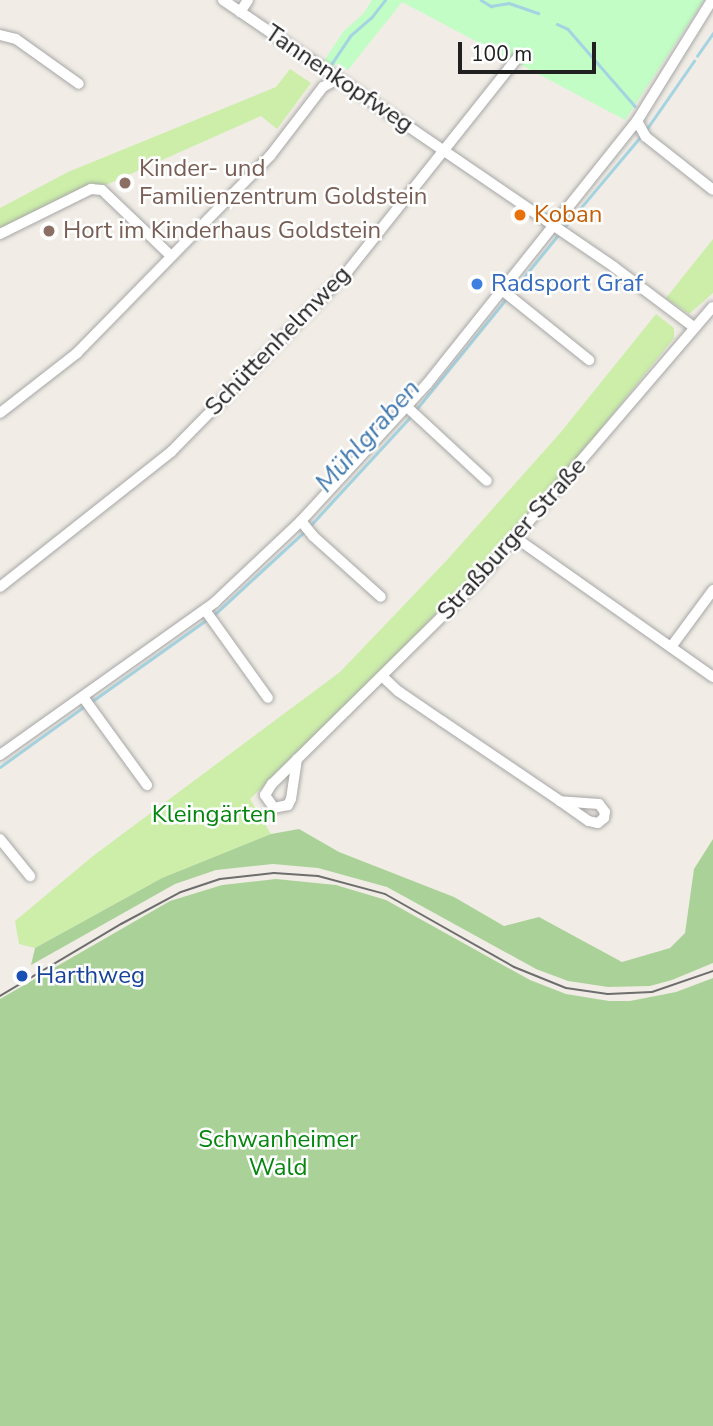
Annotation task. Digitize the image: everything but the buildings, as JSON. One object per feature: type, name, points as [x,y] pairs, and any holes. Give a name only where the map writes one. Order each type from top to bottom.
[{"type":"street","name":"Tannenkopfweg","points":[[223,0],[443,150],[695,328]]},
{"type":"street","points":[[240,12],[248,0]]},
{"type":"street","points":[[0,755],[209,615],[306,526],[411,411],[507,294],[552,226],[637,121],[712,0]]},
{"type":"street","points":[[0,35],[16,39],[79,84]]},
{"type":"street","name":"Schüttenhelmweg","points":[[0,587],[171,452],[346,272],[517,57]]},
{"type":"street","points":[[0,413],[77,353],[270,156],[323,87],[339,78]]},
{"type":"street","points":[[637,121],[646,137],[713,190]]},
{"type":"street","points":[[0,234],[91,188],[102,190],[172,256]]},
{"type":"street","points":[[507,294],[589,360]]},
{"type":"street","name":"Straßburger Straße","points":[[298,759],[291,799],[281,808],[274,808],[266,799],[267,790],[298,759],[383,677],[516,538],[713,307]]},
{"type":"street","points":[[411,411],[486,481]]},
{"type":"street","points":[[306,526],[381,597]]},
{"type":"street","points":[[516,538],[713,677]]},
{"type":"street","points":[[671,647],[713,590]]},
{"type":"street","points":[[209,615],[268,698]]},
{"type":"street","points":[[383,677],[406,696],[560,801]]},
{"type":"street","points":[[84,699],[147,785]]},
{"type":"street","points":[[0,839],[30,876]]},
{"type":"green space","points":[[372,0],[704,0],[625,120],[402,2],[348,70],[337,63],[333,67],[324,61],[343,32],[364,13]]},
{"type":"green space","points":[[290,69],[311,83],[277,129],[261,116],[0,232],[0,208],[68,172],[276,87]]},
{"type":"green space","points":[[713,239],[713,293],[689,314],[666,298]]},
{"type":"green space","name":"Kleingärten","points":[[656,314],[674,328],[674,338],[541,503],[376,677],[250,799],[271,834],[162,878],[35,948],[19,944],[15,921],[93,856],[340,672],[447,560],[561,432]]},
{"type":"green space","points":[[299,829],[339,852],[454,897],[504,926],[539,917],[622,962],[670,948],[685,933],[694,869],[713,839],[713,963],[650,986],[608,987],[568,981],[536,969],[387,887],[318,868],[273,864],[216,870],[175,884],[31,965],[35,948],[162,878],[271,834]]},
{"type":"green space","name":"Schwanheimer Wald","points":[[276,879],[336,885],[386,900],[530,980],[566,994],[609,1001],[630,1001],[676,992],[713,978],[713,1426],[0,1426],[0,999],[170,901],[222,885]]},
{"type":"waterway","points":[[330,66],[350,36],[371,18],[385,0]]},
{"type":"waterway","points":[[481,0],[491,6],[509,3],[538,13]]},
{"type":"waterway","points":[[557,24],[568,29],[635,106]]},
{"type":"waterway","name":"Mühlgraben","points":[[697,56],[713,33]]},
{"type":"waterway","name":"Mühlgraben","points":[[646,130],[694,61]]},
{"type":"waterway","name":"Mühlgraben","points":[[563,229],[642,135]]},
{"type":"waterway","name":"Mühlgraben","points":[[415,411],[559,234]]},
{"type":"waterway","name":"Mühlgraben","points":[[309,527],[411,416]]},
{"type":"waterway","name":"Mühlgraben","points":[[214,615],[304,532]]},
{"type":"waterway","name":"Mühlgraben","points":[[91,702],[208,619]]},
{"type":"waterway","name":"Mühlgraben","points":[[0,767],[85,706]]},
{"type":"tram line","points":[[0,996],[121,924],[181,892],[220,879],[274,873],[318,876],[385,894],[514,967],[566,988],[608,994],[652,992],[713,971]]},
{"type":"place","name":"Kinder- und Familienzentrum Goldstein","points":[[125,183]]},
{"type":"place","name":"Koban","points":[[520,215]]},
{"type":"place","name":"Hort im Kinderhaus Goldstein","points":[[49,231]]},
{"type":"place","name":"Radsport Graf","points":[[477,284]]},
{"type":"place","name":"Harthweg","points":[[22,976]]}]
